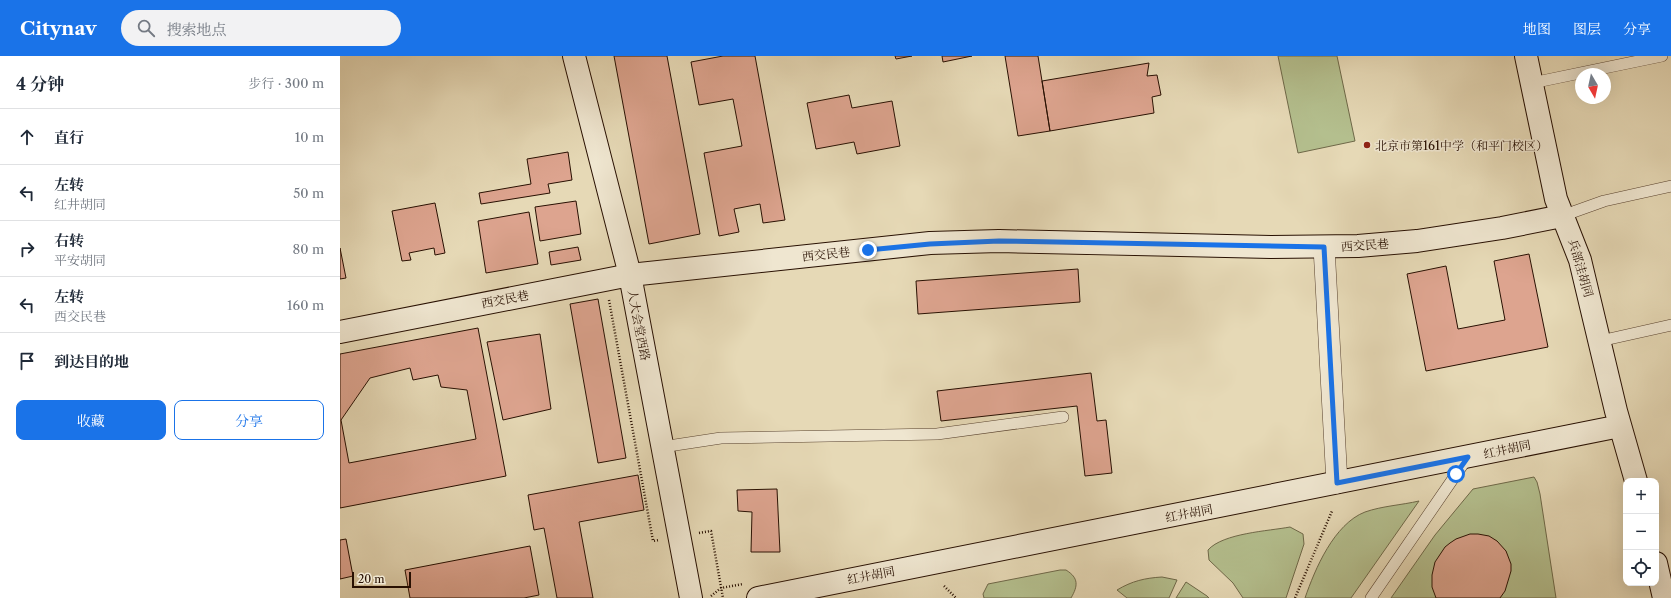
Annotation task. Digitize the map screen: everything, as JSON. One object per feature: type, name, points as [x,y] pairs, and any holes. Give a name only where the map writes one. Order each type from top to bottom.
[{"type":"street","name":"人大会堂西路","points":[[574,56],[630,275],[691,598]]},
{"type":"street","name":"兵部洼胡同","points":[[1526,56],[1556,199],[1562,216],[1575,243],[1580,260],[1620,426],[1635,478]]},
{"type":"street","name":"西交民巷","points":[[340,332],[630,275],[883,248],[966,242],[1104,242],[1324,247],[1417,241],[1502,228],[1562,216]]},
{"type":"street","points":[[1324,247],[1337,483]]},
{"type":"street","name":"红井胡同","points":[[758,598],[788,595],[1620,426]]},
{"type":"street","points":[[1659,576],[1664,598]]},
{"type":"lane","points":[[1532,82],[1662,56]]},
{"type":"lane","name":"西交民巷","points":[[1562,216],[1604,201],[1671,186]]},
{"type":"lane","points":[[1600,341],[1671,325]]},
{"type":"lane","points":[[662,447],[721,438],[937,434],[1063,417]]},
{"type":"lane","points":[[1371,598],[1468,457]]},
{"type":"path","points":[[1295,598],[1332,511]]},
{"type":"path","points":[[944,586],[956,598]]},
{"type":"green space","points":[[1278,56],[1337,56],[1355,141],[1298,153]]},
{"type":"green space","points":[[1534,477],[1540,494],[1556,598],[1391,598],[1435,535],[1473,489]]},
{"type":"green space","points":[[1419,501],[1351,598],[1305,598],[1320,561],[1335,537],[1344,526],[1365,512],[1378,508]]},
{"type":"green space","points":[[1290,527],[1303,534],[1304,544],[1286,598],[1243,598],[1233,583],[1209,560],[1208,550],[1215,544],[1224,540],[1235,536]]},
{"type":"green space","points":[[1066,570],[1075,579],[1076,586],[1071,598],[984,598],[983,594],[988,584]]},
{"type":"green space","points":[[1162,577],[1177,580],[1169,598],[1127,598],[1117,590],[1139,580]]},
{"type":"green space","points":[[1186,582],[1207,596],[1209,598],[1176,598]]},
{"type":"building","points":[[614,56],[667,56],[700,234],[649,244]]},
{"type":"building","points":[[723,56],[755,56],[785,220],[763,223],[760,204],[734,209],[739,232],[719,236],[704,153],[742,146],[733,99],[699,105],[691,62]]},
{"type":"building","points":[[895,56],[912,56],[896,59]]},
{"type":"building","points":[[942,56],[972,56],[943,62]]},
{"type":"building","points":[[1005,56],[1038,56],[1050,131],[1018,136]]},
{"type":"building","points":[[1149,63],[1147,76],[1157,75],[1161,95],[1152,97],[1154,113],[1050,131],[1042,81]]},
{"type":"building","points":[[849,95],[852,108],[892,101],[900,146],[857,154],[854,142],[816,149],[807,103]]},
{"type":"building","points":[[568,152],[572,180],[548,184],[550,193],[481,204],[479,193],[531,184],[527,159]]},
{"type":"building","points":[[576,201],[581,234],[540,241],[535,207]]},
{"type":"building","points":[[435,203],[445,253],[435,255],[434,248],[409,253],[411,260],[402,261],[392,211]]},
{"type":"building","points":[[529,212],[538,264],[486,273],[478,221]]},
{"type":"building","points":[[578,247],[581,260],[551,265],[549,252]]},
{"type":"building","points":[[340,248],[346,278],[340,279]]},
{"type":"building","points":[[1529,254],[1548,347],[1426,371],[1407,274],[1446,266],[1458,329],[1505,320],[1494,261]]},
{"type":"building","points":[[1078,269],[1080,302],[918,314],[916,281]]},
{"type":"building","points":[[598,299],[626,458],[598,463],[570,304]]},
{"type":"building","points":[[478,328],[506,476],[340,508],[340,354]],"holes":[[[410,368],[413,380],[438,375],[441,387],[467,390],[476,439],[349,463],[341,420],[370,378]]]},
{"type":"building","points":[[540,334],[551,409],[503,420],[487,342]]},
{"type":"building","points":[[1091,373],[1097,421],[1106,420],[1112,473],[1085,476],[1077,406],[941,421],[937,391]]},
{"type":"building","points":[[638,475],[644,510],[579,522],[593,598],[557,598],[544,528],[534,530],[528,495]]},
{"type":"building","points":[[777,489],[780,552],[751,552],[752,512],[738,511],[737,490]]},
{"type":"building","points":[[1470,534],[1489,536],[1497,541],[1506,551],[1511,564],[1511,571],[1505,591],[1500,598],[1436,598],[1432,587],[1432,575],[1435,562],[1445,547],[1450,543]]},
{"type":"building","points":[[346,539],[353,576],[340,579],[340,540]]},
{"type":"building","points":[[530,546],[539,595],[524,598],[410,598],[405,570]]},
{"type":"place","name":"北京市第161中学（和平门校区）","points":[[1367,145]]},
{"type":"route","points":[[868,250],[930,244],[999,241],[1324,247],[1337,483],[1468,457],[1456,474]]}]
